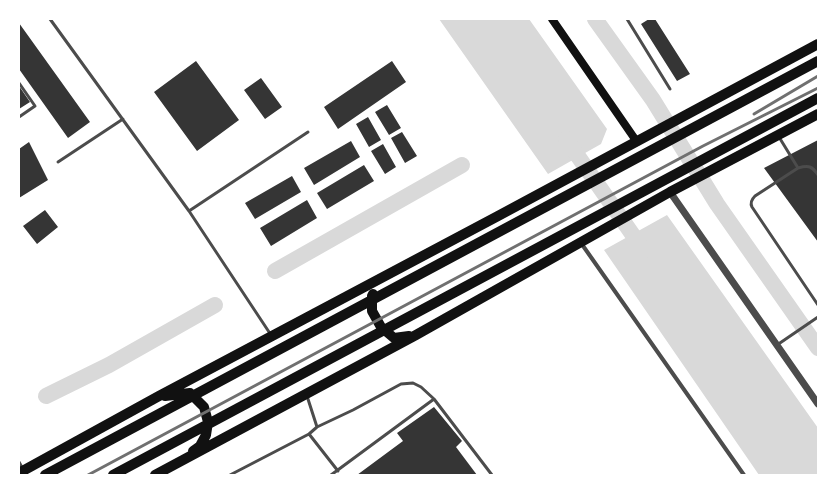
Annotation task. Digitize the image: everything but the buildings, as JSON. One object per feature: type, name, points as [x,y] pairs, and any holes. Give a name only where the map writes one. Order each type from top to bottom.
[{"type":"main road","points":[[552,19],[637,142]]},
{"type":"main road","points":[[21,469],[272,337],[818,44]]},
{"type":"main road","points":[[45,475],[818,61]]},
{"type":"main road","points":[[113,475],[818,98]]},
{"type":"main road","points":[[155,475],[416,335],[670,192],[818,114]]},
{"type":"main road","points":[[390,274],[372,296],[372,311],[381,327],[394,338],[416,335]]},
{"type":"main road","points":[[159,396],[190,393],[204,407],[208,422],[206,435],[200,446],[181,461]]},
{"type":"street","points":[[670,192],[818,404]]},
{"type":"street","points":[[581,243],[744,475]]},
{"type":"lane","points":[[50,19],[188,211],[272,337]]},
{"type":"lane","points":[[627,19],[670,89]]},
{"type":"lane","points":[[19,83],[36,106],[19,117]]},
{"type":"lane","points":[[58,162],[123,119]]},
{"type":"lane","points":[[188,211],[308,132]]},
{"type":"lane","points":[[778,136],[798,168]]},
{"type":"lane","points":[[818,176],[810,167],[805,166],[798,168],[755,196],[752,201],[752,206],[818,304]]},
{"type":"lane","points":[[777,345],[818,317]]},
{"type":"lane","points":[[230,475],[308,434],[317,427],[353,410],[401,384],[413,383],[421,387],[434,399],[492,475]]},
{"type":"lane","points":[[306,394],[317,427]]},
{"type":"lane","points":[[331,475],[434,399]]},
{"type":"lane","points":[[308,434],[338,471]]},
{"type":"shaded area","points":[[439,19],[529,19],[607,129],[601,144],[548,174]]},
{"type":"shaded area","points":[[667,215],[818,428],[818,475],[759,475],[604,250]]},
{"type":"waterway","points":[[595,19],[653,100],[717,204],[818,348]]},
{"type":"waterway","points":[[566,139],[644,251]]},
{"type":"waterway","points":[[275,271],[462,165]]},
{"type":"waterway","points":[[46,396],[109,365],[215,305]]},
{"type":"railway","points":[[754,114],[818,76]]},
{"type":"railway","points":[[88,475],[703,146],[818,88]]}]
